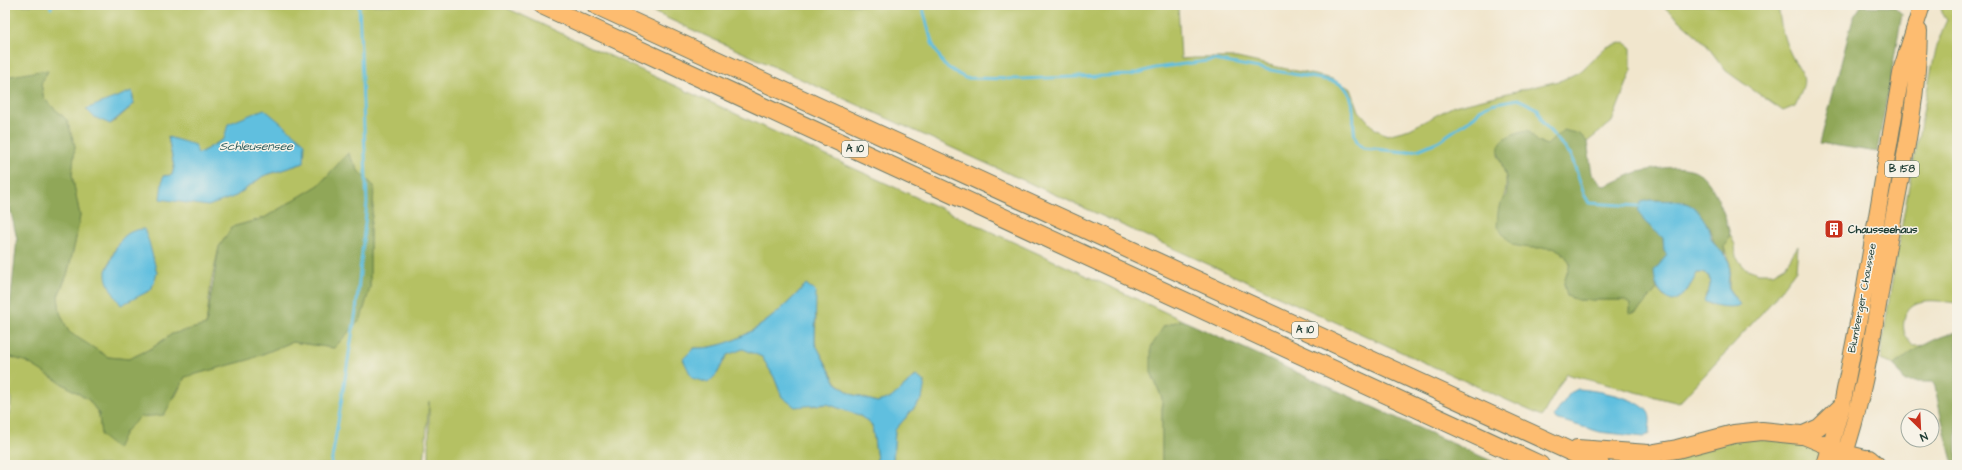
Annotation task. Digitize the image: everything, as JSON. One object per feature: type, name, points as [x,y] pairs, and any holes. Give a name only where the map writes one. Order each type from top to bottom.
[{"type":"highway","name":"A 10","points":[[542,5],[1540,465]]},
{"type":"highway","name":"A 10","points":[[596,5],[1600,465]]},
{"type":"highway","points":[[1563,448],[1649,454],[1677,449],[1734,434],[1762,431],[1801,435]]},
{"type":"main road","name":"Blumberger Chaussee","points":[[1839,455],[1842,404],[1865,287],[1902,68],[1921,9]]},
{"type":"main road","name":"Blumberger Chaussee","points":[[1825,465],[1839,455],[1855,424],[1866,372],[1919,68],[1921,9]]},
{"type":"main road","points":[[1801,435],[1819,427],[1842,404]]},
{"type":"main road","points":[[1855,424],[1860,445],[1873,462]]},
{"type":"main road","points":[[1801,435],[1839,455],[1873,462]]},
{"type":"green space","points":[[5,5],[500,5],[1182,320],[1164,326],[1151,372],[1162,398],[1162,465],[896,465],[893,459],[895,430],[922,399],[915,376],[891,399],[877,402],[851,394],[836,382],[815,343],[816,316],[806,284],[787,304],[765,322],[741,337],[710,347],[694,348],[717,374],[727,355],[743,348],[762,357],[774,377],[782,397],[812,406],[827,404],[859,415],[872,425],[877,459],[876,465],[429,465],[429,401],[424,465],[5,465],[5,420],[10,412],[11,400],[5,355],[27,362],[89,400],[99,414],[101,436],[125,432],[140,417],[175,397],[185,377],[248,360],[292,342],[334,348],[370,288],[370,229],[374,186],[359,172],[348,153],[319,185],[264,218],[232,227],[219,247],[211,283],[206,325],[172,334],[152,348],[129,359],[108,357],[69,333],[60,313],[58,296],[67,275],[80,216],[72,175],[75,146],[67,120],[44,99],[41,84],[47,72],[5,77]],"holes":[[[132,91],[134,104],[114,122],[110,124],[105,121]],[[168,137],[198,154],[224,139],[304,163],[263,176],[236,196],[163,176],[172,175],[174,167]],[[118,243],[153,261],[157,273],[151,290],[106,271]]]},
{"type":"green space","points":[[638,5],[1178,5],[1181,59],[1237,58],[1332,79],[1351,89],[1359,111],[1375,129],[1387,135],[1410,129],[1454,106],[1562,80],[1581,71],[1606,47],[1624,42],[1631,47],[1631,72],[1612,122],[1587,142],[1580,134],[1547,145],[1538,142],[1498,155],[1504,169],[1506,181],[1505,193],[1499,207],[1532,248],[1554,248],[1563,253],[1567,258],[1570,264],[1564,283],[1567,296],[1578,300],[1624,300],[1630,304],[1629,313],[1637,312],[1657,289],[1664,297],[1687,291],[1697,273],[1702,273],[1709,276],[1710,287],[1705,296],[1709,304],[1740,305],[1729,289],[1730,264],[1724,247],[1730,234],[1735,245],[1736,257],[1745,268],[1758,273],[1773,273],[1785,266],[1798,246],[1796,270],[1771,303],[1679,403],[1566,374],[1542,416]]},
{"type":"green space","points":[[1662,5],[1778,5],[1787,45],[1793,59],[1801,71],[1804,81],[1795,106],[1783,111],[1726,71],[1705,43]]},
{"type":"green space","points":[[1941,5],[1957,5],[1957,303],[1924,301],[1911,307],[1907,312],[1904,321],[1905,334],[1913,346],[1927,345],[1907,355],[1895,365],[1880,360],[1899,241],[1928,84],[1938,42],[1947,20],[1941,13]]},
{"type":"green space","points":[[1861,6],[1895,7],[1902,14],[1877,152],[1820,143],[1853,18]]},
{"type":"green space","points":[[48,71],[41,84],[44,99],[67,120],[75,146],[72,175],[80,216],[67,275],[58,296],[60,313],[69,332],[108,357],[129,359],[152,348],[172,334],[206,325],[219,247],[232,227],[264,218],[319,185],[348,153],[359,172],[374,186],[370,229],[370,288],[361,319],[334,348],[292,342],[248,360],[185,377],[164,415],[140,417],[125,432],[117,449],[101,436],[99,414],[89,400],[27,362],[5,355],[17,239],[5,186],[5,77]]},
{"type":"green space","points":[[1528,130],[1538,142],[1547,145],[1563,130],[1580,134],[1587,142],[1592,174],[1604,186],[1634,173],[1670,167],[1690,169],[1698,172],[1711,186],[1725,216],[1730,234],[1724,247],[1725,255],[1717,248],[1709,227],[1704,220],[1684,201],[1650,200],[1656,231],[1663,238],[1664,251],[1667,255],[1656,275],[1657,289],[1637,312],[1629,314],[1630,304],[1624,300],[1578,300],[1567,296],[1564,283],[1570,264],[1563,253],[1551,248],[1531,248],[1512,245],[1497,227],[1498,210],[1506,195],[1507,184],[1499,155],[1499,147],[1502,141],[1512,135]]},
{"type":"green space","points":[[1182,320],[1500,465],[1162,465],[1162,398],[1151,372],[1151,347],[1164,326]]},
{"type":"green space","points":[[1957,332],[1957,465],[1953,465],[1934,382],[1905,382],[1895,365],[1924,345]]},
{"type":"green space","points":[[1765,435],[1823,448],[1820,465],[1624,465],[1604,456]]},
{"type":"water","points":[[132,91],[134,104],[110,124],[94,117],[86,109]]},
{"type":"water","name":"Schleusensee","points":[[264,109],[305,143],[304,163],[263,176],[236,196],[208,206],[160,199],[163,176],[172,175],[174,167],[168,137],[195,145],[198,154],[224,139],[228,124]]},
{"type":"water","points":[[1650,200],[1682,202],[1695,208],[1707,225],[1712,240],[1729,262],[1730,268],[1728,287],[1740,305],[1732,307],[1722,306],[1704,301],[1710,287],[1709,276],[1702,273],[1697,273],[1684,294],[1677,299],[1672,301],[1660,292],[1656,285],[1654,271],[1667,255],[1664,251],[1663,238],[1645,222],[1638,211],[1641,202]]},
{"type":"water","points":[[144,229],[157,273],[151,290],[121,305],[113,294],[107,281],[106,271],[121,240],[130,232]]},
{"type":"water","points":[[806,284],[816,292],[815,343],[836,383],[851,394],[877,402],[891,398],[916,376],[925,382],[922,399],[895,430],[893,459],[896,465],[876,465],[877,459],[872,425],[859,415],[827,404],[795,407],[782,397],[774,377],[762,357],[743,349],[727,355],[717,374],[708,383],[692,378],[683,359],[694,348],[710,347],[741,337],[765,322],[787,304]]},
{"type":"water","points":[[1578,389],[1616,395],[1635,402],[1643,407],[1648,412],[1650,417],[1649,434],[1644,437],[1600,432],[1556,419],[1554,416],[1570,393]]},
{"type":"waterway","points":[[331,465],[356,311],[367,203],[359,5]]},
{"type":"waterway","points":[[922,5],[932,43],[944,65],[965,78],[1019,79],[1131,75],[1155,68],[1214,60],[1332,81],[1340,84],[1349,94],[1352,102],[1355,136],[1358,143],[1363,148],[1406,152],[1420,149],[1439,141],[1475,116],[1481,109],[1491,104],[1518,99],[1538,109],[1543,123],[1571,155],[1584,194],[1589,203],[1639,206]]},
{"type":"place","name":"Chausseehaus","points":[[1834,229]]}]
